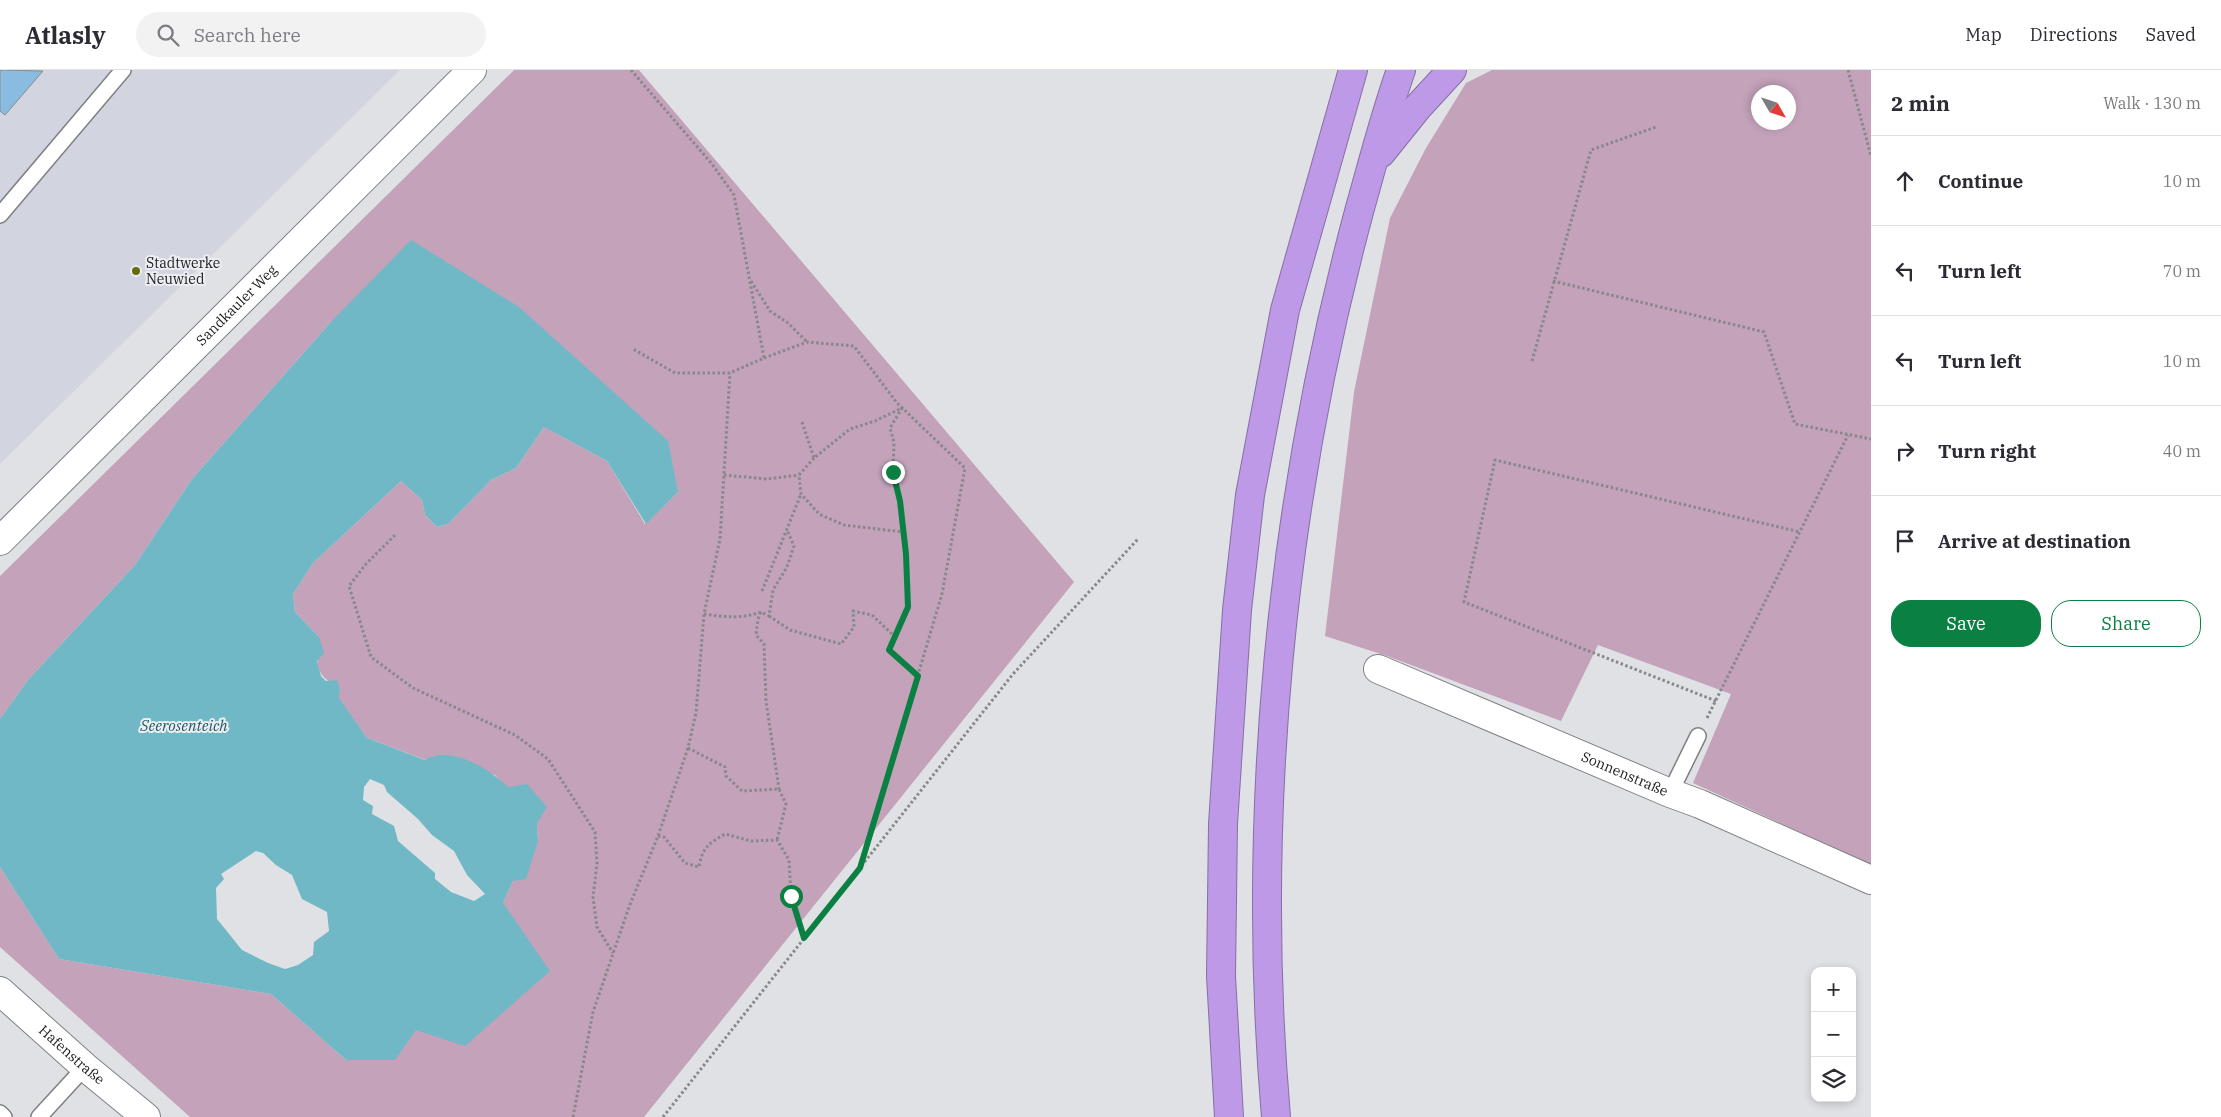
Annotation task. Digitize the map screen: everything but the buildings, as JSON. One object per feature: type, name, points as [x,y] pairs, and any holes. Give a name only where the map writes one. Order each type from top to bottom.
[{"type":"highway","points":[[1229,1117],[1221,976],[1223,824],[1237,610],[1250,495],[1285,310],[1353,70]]},
{"type":"highway","points":[[1276,1117],[1268,967],[1269,840],[1275,710],[1287,583],[1301,479],[1322,363],[1372,164],[1401,70]]},
{"type":"highway","points":[[1372,164],[1418,107],[1452,70]]},
{"type":"street","name":"Sandkauler Weg","points":[[0,541],[472,70]]},
{"type":"street","name":"Sonnenstraße","points":[[1378,669],[1700,804],[1871,880]]},
{"type":"street","name":"Hafenstraße","points":[[0,991],[85,1067],[146,1117]]},
{"type":"lane","points":[[0,215],[123,70]]},
{"type":"lane","points":[[1670,793],[1698,736]]},
{"type":"lane","points":[[39,1117],[85,1067]]},
{"type":"lane","points":[[0,1113],[4,1117]]},
{"type":"path","points":[[630,70],[712,164],[734,195],[764,358]]},
{"type":"path","points":[[1848,70],[1871,156]]},
{"type":"path","points":[[1532,361],[1591,150],[1656,127]]},
{"type":"path","points":[[750,279],[770,311],[788,323],[808,342]]},
{"type":"path","points":[[1553,281],[1764,332],[1795,424],[1871,439]]},
{"type":"path","points":[[633,349],[675,373],[730,373],[808,342],[854,346],[902,408],[965,468],[942,594],[860,868]]},
{"type":"path","points":[[573,1117],[593,1012],[613,953],[658,836],[688,748],[696,713],[704,614],[720,539],[730,373]]},
{"type":"path","points":[[724,475],[767,479],[798,475],[814,458],[850,429],[875,422],[902,408]]},
{"type":"path","points":[[902,408],[890,428],[894,442],[893,472],[900,501],[906,554],[908,607],[889,650],[918,676]]},
{"type":"path","points":[[802,422],[814,458]]},
{"type":"path","points":[[1698,736],[1848,435]]},
{"type":"path","points":[[1716,701],[1464,602],[1495,460],[1800,532]]},
{"type":"path","points":[[762,591],[801,494],[798,475]]},
{"type":"path","points":[[801,494],[819,514],[844,525],[903,532]]},
{"type":"path","points":[[769,616],[773,590],[787,567],[794,546],[787,530]]},
{"type":"path","points":[[395,535],[366,564],[348,586],[371,657],[413,688],[515,735],[548,759],[595,832],[597,864],[593,897],[597,927],[613,953]]},
{"type":"path","points":[[664,1117],[1013,674],[1138,539]]},
{"type":"path","points":[[704,614],[724,618],[750,616],[761,612],[790,630],[841,644],[854,627],[853,612],[872,616],[894,636]]},
{"type":"path","points":[[761,612],[756,635],[764,644],[766,701],[778,789],[786,804],[777,840],[789,860],[791,896],[804,938]]},
{"type":"path","points":[[688,748],[726,768],[726,776],[742,791],[778,789]]},
{"type":"path","points":[[658,836],[664,836],[685,863],[699,867],[701,854],[711,841],[724,834],[752,840],[777,840]]},
{"type":"shaded area","name":"Stadtwerke Neuwied","points":[[0,70],[400,70],[0,464]]},
{"type":"shaded area","points":[[514,70],[639,70],[1074,582],[644,1117],[190,1117],[0,947],[0,867],[59,959],[271,994],[346,1060],[416,1030],[503,903],[513,881],[538,841],[537,823],[495,775],[426,760],[367,738],[338,698],[340,689],[321,673],[318,662],[319,637],[295,612],[293,594],[313,563],[401,481],[422,500],[425,515],[437,527],[448,524],[491,480],[516,468],[544,427],[607,461],[645,524],[678,492],[330,323],[192,479],[135,565],[28,680],[0,719],[0,576]]},
{"type":"shaded area","points":[[1492,70],[1871,70],[1871,865],[1693,783],[1731,694],[1598,645],[1561,721],[1387,656],[1325,636],[1354,392],[1390,218],[1426,148],[1466,83]]},
{"type":"water","name":"Seerosenteich","points":[[411,240],[519,307],[668,441],[678,492],[646,524],[607,461],[544,427],[516,468],[491,480],[448,524],[437,527],[425,515],[422,500],[401,481],[313,563],[293,594],[295,612],[319,637],[324,653],[317,661],[321,676],[326,681],[337,680],[340,689],[339,698],[367,738],[425,760],[435,756],[446,755],[469,761],[491,773],[508,787],[527,784],[547,807],[537,823],[538,841],[526,879],[513,881],[503,903],[550,971],[465,1046],[416,1030],[395,1060],[346,1060],[271,994],[59,959],[0,867],[0,719],[28,680],[135,565],[192,479],[330,323]],"holes":[[[370,779],[384,785],[387,792],[418,819],[432,835],[454,851],[467,875],[485,894],[474,901],[451,892],[435,879],[435,873],[398,841],[394,826],[372,814],[373,806],[363,800],[364,787]],[[256,851],[263,853],[276,865],[292,875],[302,899],[327,912],[329,931],[314,942],[313,955],[298,965],[285,969],[242,950],[217,919],[216,888],[224,879],[221,874]]]},
{"type":"place","name":"Stadtwerke Neuwied","points":[[136,271]]},
{"type":"route","points":[[791,896],[804,938],[860,868],[918,676],[889,650],[908,607],[906,554],[900,501],[893,472]]}]
